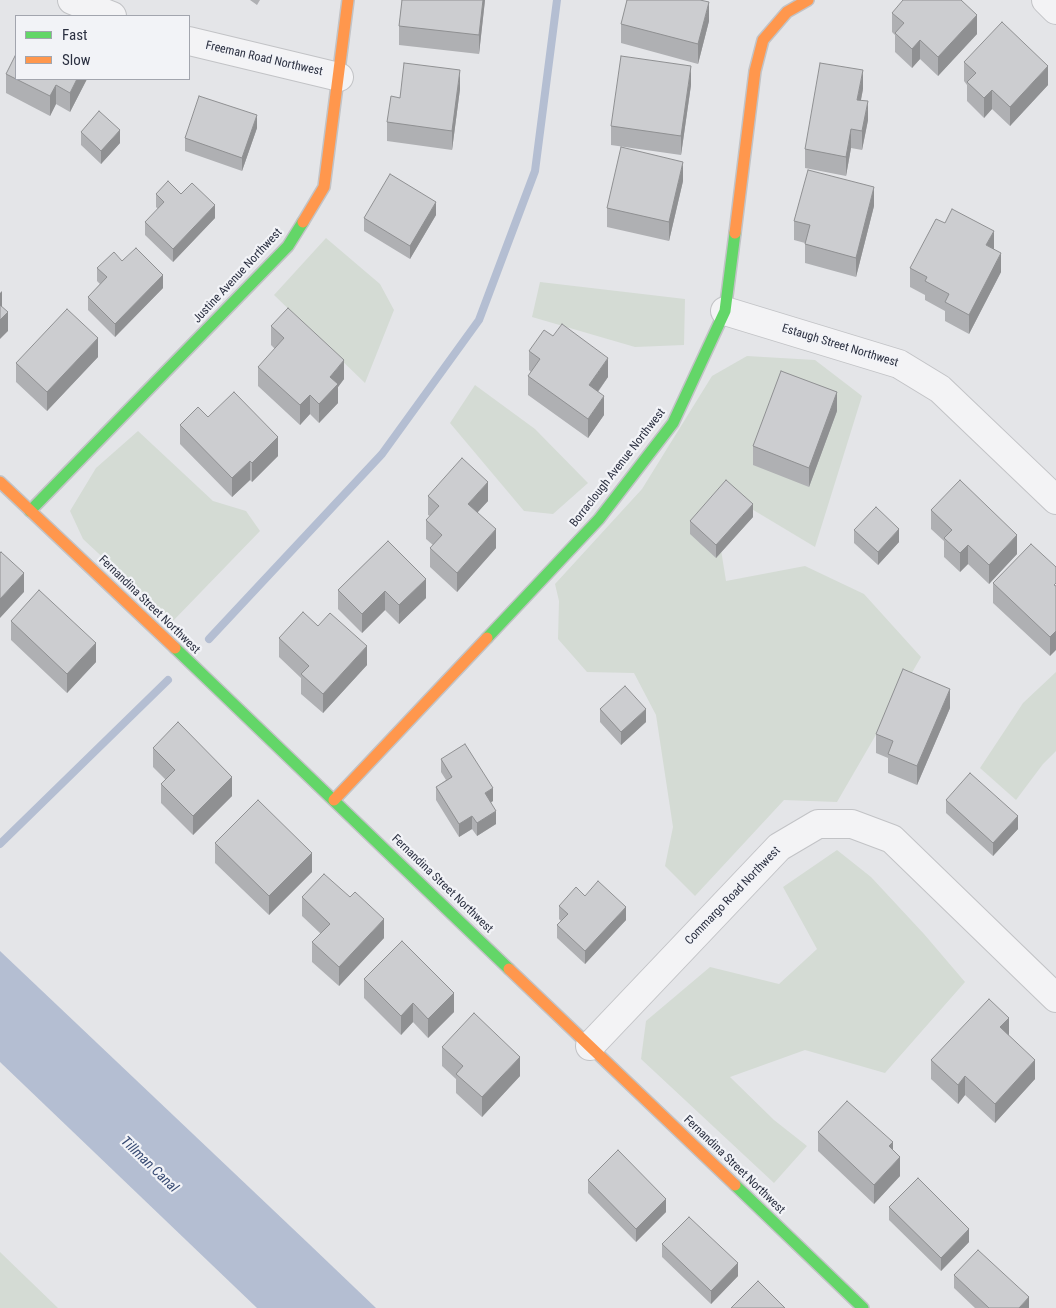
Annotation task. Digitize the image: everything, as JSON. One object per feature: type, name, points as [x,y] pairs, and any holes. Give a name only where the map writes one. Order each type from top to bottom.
[{"type":"street","points":[[72,0],[110,15]]},
{"type":"street","name":"Justine Avenue Northwest","points":[[30,511],[288,246],[324,187],[348,0]]},
{"type":"street","name":"Borraclough Avenue Northwest","points":[[334,800],[599,519],[673,423],[725,311],[755,71],[763,40],[787,12],[808,0]]},
{"type":"street","points":[[1046,0],[1056,10]]},
{"type":"street","name":"Freeman Road Northwest","points":[[190,41],[339,76]]},
{"type":"street","name":"Estaugh Street Northwest","points":[[725,311],[899,364],[940,389],[1056,500]]},
{"type":"street","name":"Fernandina Street Northwest","points":[[0,482],[863,1308]]},
{"type":"street","name":"Commargo Road Northwest","points":[[590,1046],[779,846],[818,824],[852,824],[892,839],[1056,998]]},
{"type":"shaded area","points":[[326,238],[380,284],[394,310],[365,383],[274,295]]},
{"type":"shaded area","points":[[540,282],[685,299],[684,345],[635,347],[532,317]]},
{"type":"shaded area","points":[[747,356],[815,360],[862,396],[815,547],[745,505],[718,531],[726,581],[805,566],[864,594],[921,657],[837,802],[784,800],[695,896],[665,866],[673,827],[656,715],[634,673],[587,672],[558,639],[559,601],[555,584],[642,489],[712,376]]},
{"type":"shaded area","points":[[475,385],[535,429],[588,483],[553,514],[524,511],[450,423]]},
{"type":"shaded area","points":[[138,431],[213,501],[246,511],[260,531],[172,622],[83,539],[70,511],[96,468]]},
{"type":"shaded area","points":[[1056,672],[1056,751],[1043,764],[1016,800],[980,768],[1023,703]]},
{"type":"shaded area","points":[[837,850],[871,877],[965,982],[885,1073],[805,1050],[730,1077],[774,1120],[807,1146],[774,1183],[641,1059],[646,1021],[710,967],[779,984],[817,949],[783,887]]},
{"type":"shaded area","points":[[0,1252],[58,1308],[0,1308]]},
{"type":"water","name":"Tillman Canal","points":[[0,951],[376,1308],[257,1308],[0,1062]]},
{"type":"building","points":[[402,0],[483,0],[479,35],[399,26]]},
{"type":"building","points":[[627,0],[700,0],[709,2],[698,44],[621,24]]},
{"type":"building","points":[[903,0],[961,0],[977,15],[938,57],[920,40],[912,49],[895,33],[904,23],[892,13]]},
{"type":"building","points":[[1002,22],[1048,66],[1010,107],[992,90],[984,98],[967,82],[976,73],[964,62]]},
{"type":"building","points":[[15,56],[15,78],[6,74]]},
{"type":"building","points":[[621,56],[691,66],[681,136],[611,126]]},
{"type":"building","points":[[404,63],[460,70],[452,131],[387,122],[391,96],[400,98]]},
{"type":"building","points":[[820,63],[863,70],[857,100],[868,101],[862,131],[851,129],[846,157],[805,149]]},
{"type":"building","points":[[18,80],[76,80],[70,93],[56,85],[50,96]]},
{"type":"building","points":[[199,96],[257,115],[242,158],[185,138]]},
{"type":"building","points":[[99,111],[120,130],[101,151],[81,132]]},
{"type":"building","points":[[621,147],[683,162],[669,222],[607,208]]},
{"type":"building","points":[[808,170],[874,187],[856,258],[805,244],[810,225],[794,221]]},
{"type":"building","points":[[390,174],[436,202],[410,246],[364,218]]},
{"type":"building","points":[[168,181],[181,194],[192,183],[215,205],[173,249],[145,222],[164,202],[156,194]]},
{"type":"building","points":[[952,209],[994,231],[986,245],[1001,253],[969,315],[945,302],[949,294],[925,281],[927,277],[910,268],[936,219],[945,223]]},
{"type":"building","points":[[136,248],[163,275],[115,324],[88,297],[107,277],[97,268],[114,252],[122,261]]},
{"type":"building","points":[[0,305],[8,312],[0,320]]},
{"type":"building","points":[[288,308],[344,360],[330,377],[338,384],[319,404],[310,395],[300,405],[258,367],[284,338],[271,326]]},
{"type":"building","points":[[67,309],[98,338],[47,392],[16,363]]},
{"type":"building","points":[[562,324],[608,358],[589,385],[604,396],[588,419],[528,376],[540,359],[529,351],[544,330],[553,336]]},
{"type":"building","points":[[781,371],[837,392],[809,468],[753,446]]},
{"type":"building","points":[[234,392],[278,437],[252,463],[250,461],[232,478],[180,425],[198,407],[208,417]]},
{"type":"building","points":[[462,458],[488,482],[468,504],[496,529],[457,573],[430,548],[442,535],[426,520],[439,506],[428,496]]},
{"type":"building","points":[[726,480],[753,504],[716,545],[690,521]]},
{"type":"building","points":[[960,480],[1017,535],[989,565],[968,545],[960,553],[944,538],[952,530],[931,510]]},
{"type":"building","points":[[876,507],[899,529],[878,552],[854,530]]},
{"type":"building","points":[[388,541],[426,579],[399,605],[385,591],[362,614],[338,590]]},
{"type":"building","points":[[1031,544],[1056,567],[1056,583],[1054,585],[1056,586],[1056,631],[1050,637],[993,583]]},
{"type":"building","points":[[0,553],[24,573],[0,599]]},
{"type":"building","points":[[39,590],[96,643],[67,674],[11,621]]},
{"type":"building","points":[[303,612],[318,626],[330,613],[367,646],[323,694],[301,674],[309,666],[279,638]]},
{"type":"building","points":[[903,669],[950,689],[917,766],[888,754],[893,741],[876,734]]},
{"type":"building","points":[[625,686],[646,709],[621,732],[600,709]]},
{"type":"building","points":[[178,722],[232,777],[193,816],[161,784],[175,770],[153,748]]},
{"type":"building","points":[[465,744],[493,788],[485,793],[496,811],[477,823],[472,816],[459,824],[436,787],[452,777],[441,759]]},
{"type":"building","points":[[970,773],[1018,816],[993,843],[946,800]]},
{"type":"building","points":[[258,800],[312,853],[269,896],[215,843]]},
{"type":"building","points":[[324,874],[350,897],[355,892],[384,919],[339,967],[312,942],[330,924],[302,897]]},
{"type":"building","points":[[598,881],[626,907],[585,951],[557,925],[568,914],[559,906],[576,887],[585,896]]},
{"type":"building","points":[[402,941],[454,993],[428,1019],[413,1003],[401,1016],[364,979]]},
{"type":"building","points":[[989,999],[1009,1018],[1000,1027],[1035,1060],[995,1104],[965,1076],[958,1085],[931,1060]]},
{"type":"building","points":[[474,1013],[520,1057],[482,1097],[456,1074],[463,1066],[442,1047]]},
{"type":"building","points":[[847,1101],[893,1142],[889,1146],[900,1157],[874,1185],[818,1132]]},
{"type":"building","points":[[618,1150],[666,1199],[636,1229],[588,1180]]},
{"type":"building","points":[[918,1178],[969,1229],[941,1258],[889,1207]]},
{"type":"building","points":[[689,1217],[738,1263],[711,1291],[662,1244]]},
{"type":"building","points":[[978,1250],[1029,1297],[1019,1308],[989,1308],[954,1275]]},
{"type":"building","points":[[758,1281],[785,1308],[731,1308]]},
{"type":"waterway","points":[[209,639],[382,454],[479,320],[535,171],[557,0]]},
{"type":"waterway","points":[[0,844],[168,680]]},
{"type":"traffic: fast","points":[[30,511],[288,246],[303,222]]},
{"type":"traffic: fast","points":[[487,638],[599,519],[673,423],[725,311],[735,233]]},
{"type":"traffic: fast","points":[[175,648],[509,969]]},
{"type":"traffic: fast","points":[[735,1185],[863,1308]]},
{"type":"traffic: slow","points":[[303,222],[324,187],[348,0]]},
{"type":"traffic: slow","points":[[735,233],[755,71],[763,40],[787,12],[808,0]]},
{"type":"traffic: slow","points":[[0,482],[175,648]]},
{"type":"traffic: slow","points":[[334,800],[487,638]]},
{"type":"traffic: slow","points":[[509,969],[735,1185]]}]
